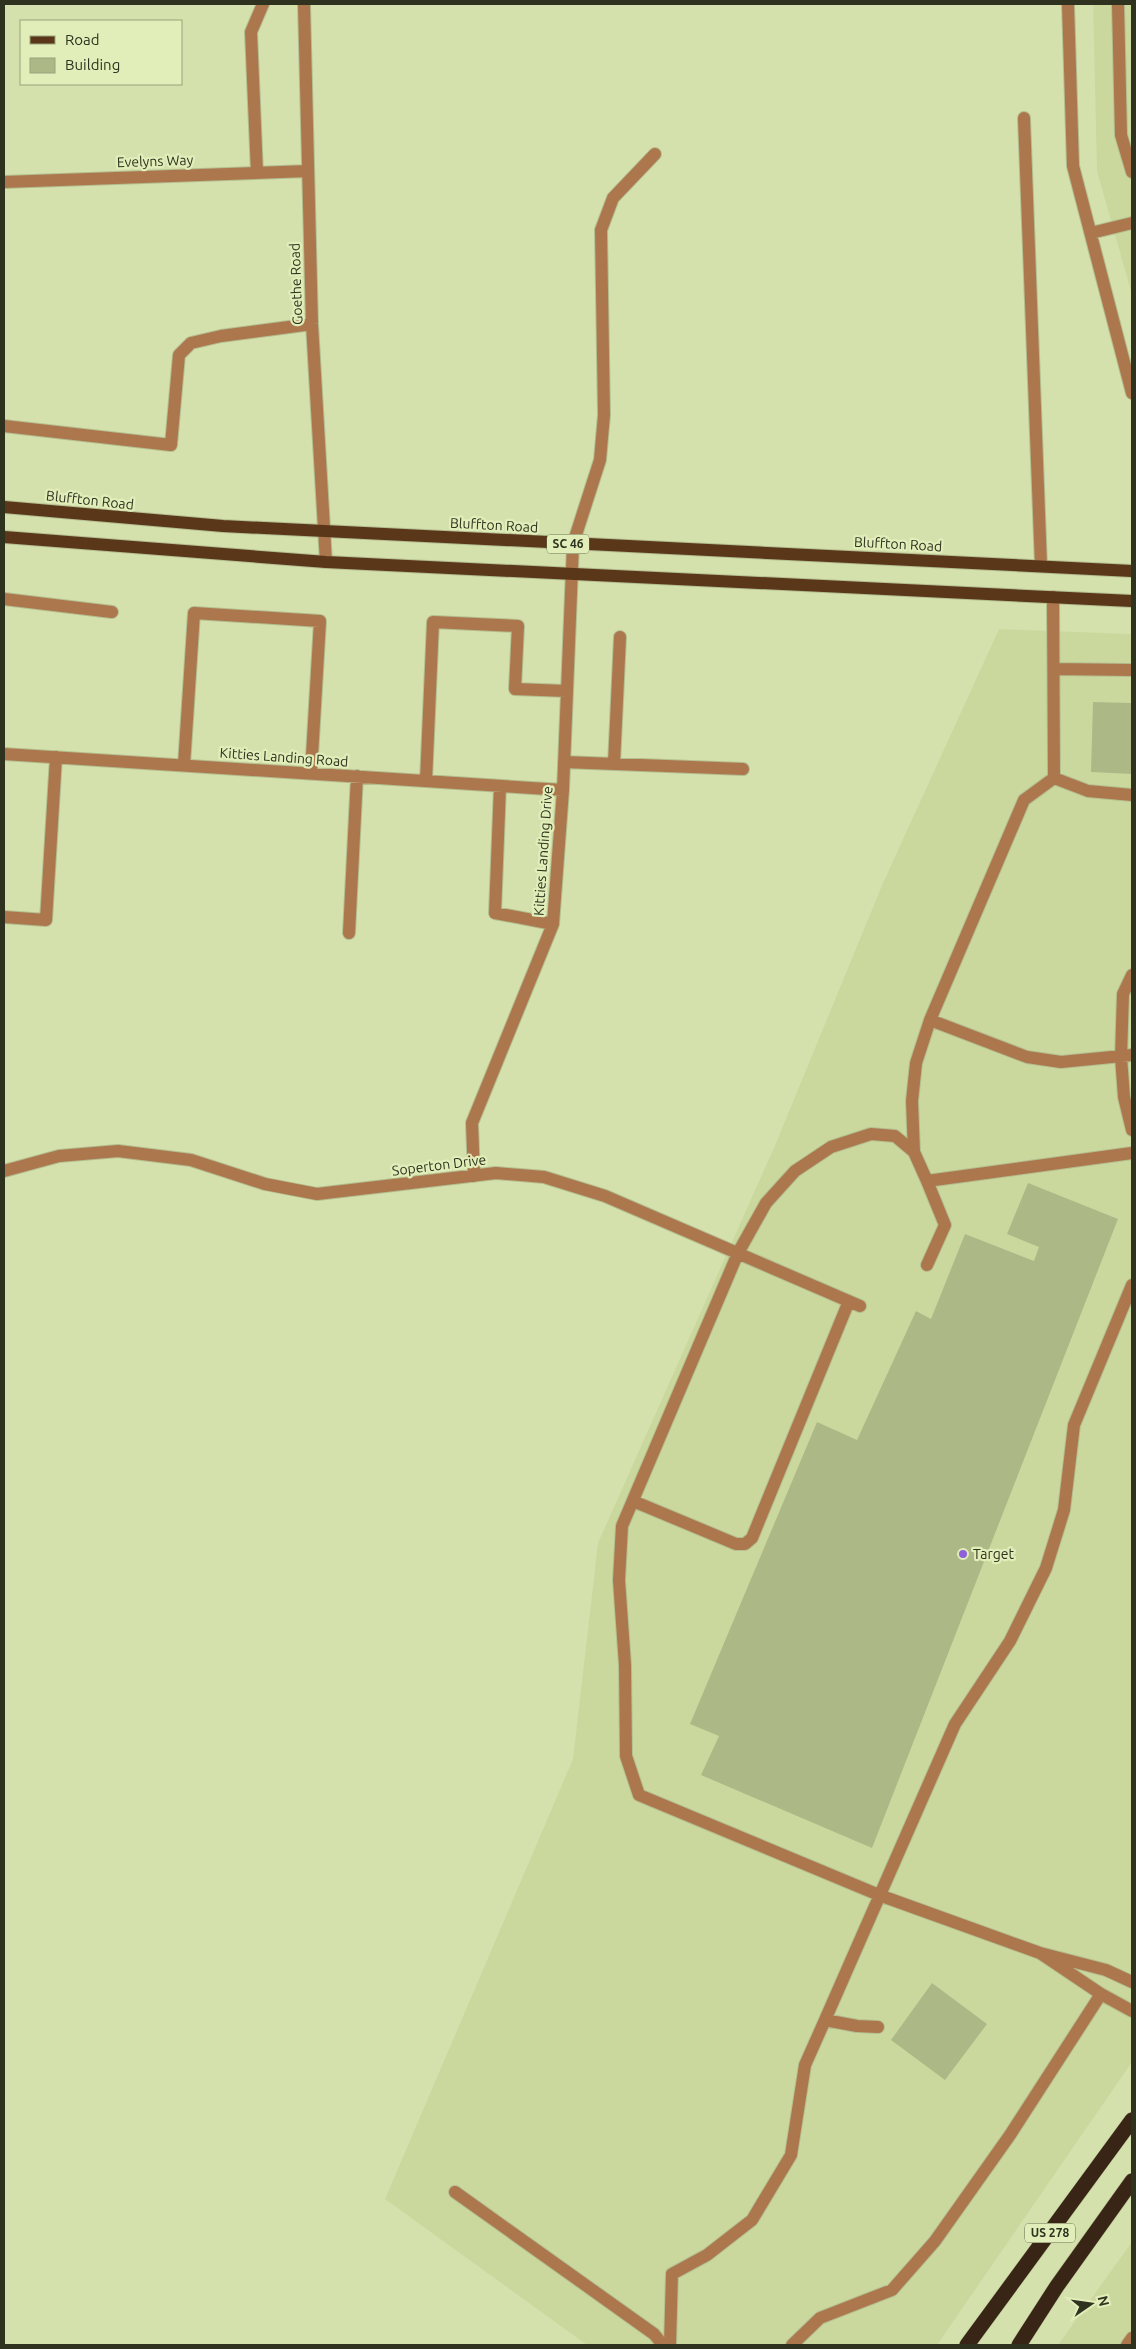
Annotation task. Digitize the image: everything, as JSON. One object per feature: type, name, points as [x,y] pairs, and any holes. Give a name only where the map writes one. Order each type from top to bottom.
[{"type":"highway","name":"US 278","points":[[967,2345],[1132,2120]]},
{"type":"highway","name":"US 278","points":[[1019,2345],[1057,2286],[1132,2181]]},
{"type":"main road","name":"Bluffton Road","points":[[4,507],[139,520],[572,544],[1132,571]]},
{"type":"main road","name":"SC 46","points":[[4,537],[326,562],[1132,601]]},
{"type":"street","points":[[257,172],[251,32],[262,4]]},
{"type":"street","name":"Goethe Road","points":[[304,4],[312,324],[326,562]]},
{"type":"street","points":[[1068,4],[1073,166],[1132,393]]},
{"type":"street","points":[[1118,4],[1120,135],[1132,172]]},
{"type":"street","points":[[1024,118],[1041,566]]},
{"type":"street","name":"Kitties Landing Drive","points":[[474,1176],[472,1123],[553,924],[563,790],[572,544],[600,460],[604,415],[601,230],[614,198],[655,154]]},
{"type":"street","name":"Evelyns Way","points":[[4,182],[308,171]]},
{"type":"street","points":[[1091,233],[1132,223]]},
{"type":"street","points":[[4,426],[171,445],[179,355],[191,343],[221,336],[312,324]]},
{"type":"street","points":[[1053,597],[1054,778]]},
{"type":"street","points":[[4,599],[112,612]]},
{"type":"street","points":[[184,765],[194,613],[320,621],[311,774]]},
{"type":"street","points":[[426,781],[433,622],[518,626],[515,689],[566,691]]},
{"type":"street","points":[[614,764],[620,637]]},
{"type":"street","points":[[1054,669],[1132,670]]},
{"type":"street","name":"Kitties Landing Road","points":[[4,754],[563,790]]},
{"type":"street","points":[[4,917],[46,920],[56,757]]},
{"type":"street","points":[[564,762],[743,770]]},
{"type":"street","points":[[349,933],[357,776]]},
{"type":"street","points":[[1054,778],[1088,791],[1132,795]]},
{"type":"street","points":[[928,1265],[944,1225],[914,1152],[912,1101],[916,1063],[930,1020],[1024,800],[1054,778]]},
{"type":"street","points":[[500,786],[495,913],[553,924]]},
{"type":"street","points":[[1132,975],[1123,994],[1126,1056],[1124,1097],[1132,1130]]},
{"type":"street","points":[[930,1020],[1027,1057],[1060,1062],[1126,1056]]},
{"type":"street","points":[[914,1152],[895,1136],[871,1134],[831,1147],[795,1170],[766,1203],[738,1253],[622,1526],[619,1580],[625,1665],[626,1756],[639,1795],[879,1895],[1040,1953],[1106,1970],[1132,1982]]},
{"type":"street","name":"Soperton Drive","points":[[4,1171],[59,1156],[118,1151],[191,1160],[265,1184],[316,1194],[496,1173],[544,1177],[605,1196],[854,1303],[752,1538],[745,1544],[736,1544],[633,1501]]},
{"type":"street","points":[[927,1181],[1132,1153]]},
{"type":"street","points":[[670,2345],[672,2274],[707,2255],[752,2220],[791,2155],[806,2065],[879,1895],[955,1724],[1010,1641],[1046,1568],[1064,1510],[1074,1425],[1132,1285]]},
{"type":"street","points":[[1040,1953],[1101,1994],[1132,2011]]},
{"type":"street","points":[[792,2345],[820,2318],[892,2290],[935,2241],[1004,2143],[1101,1994]]},
{"type":"street","points":[[825,2020],[857,2026],[878,2027]]},
{"type":"street","points":[[455,2192],[654,2334],[663,2345]]},
{"type":"street","points":[[1127,2345],[1132,2338]]},
{"type":"shaded area","points":[[1093,4],[1132,4],[1132,295],[1097,171]]},
{"type":"shaded area","points":[[999,629],[1132,634],[1132,2062],[937,2345],[587,2345],[385,2199],[573,1759],[598,1543],[776,1143],[883,883]]},
{"type":"shaded area","points":[[1132,2242],[1132,2345],[1058,2345]]},
{"type":"building","points":[[1093,702],[1132,703],[1132,774],[1091,772]]},
{"type":"building","points":[[1028,1183],[1118,1219],[872,1848],[701,1775],[719,1736],[690,1724],[817,1422],[857,1440],[916,1311],[931,1319],[965,1234],[1034,1261],[1039,1247],[1007,1234]]},
{"type":"building","points":[[932,1983],[987,2024],[945,2080],[891,2040]]},
{"type":"place","name":"Target","points":[[963,1554]]}]
